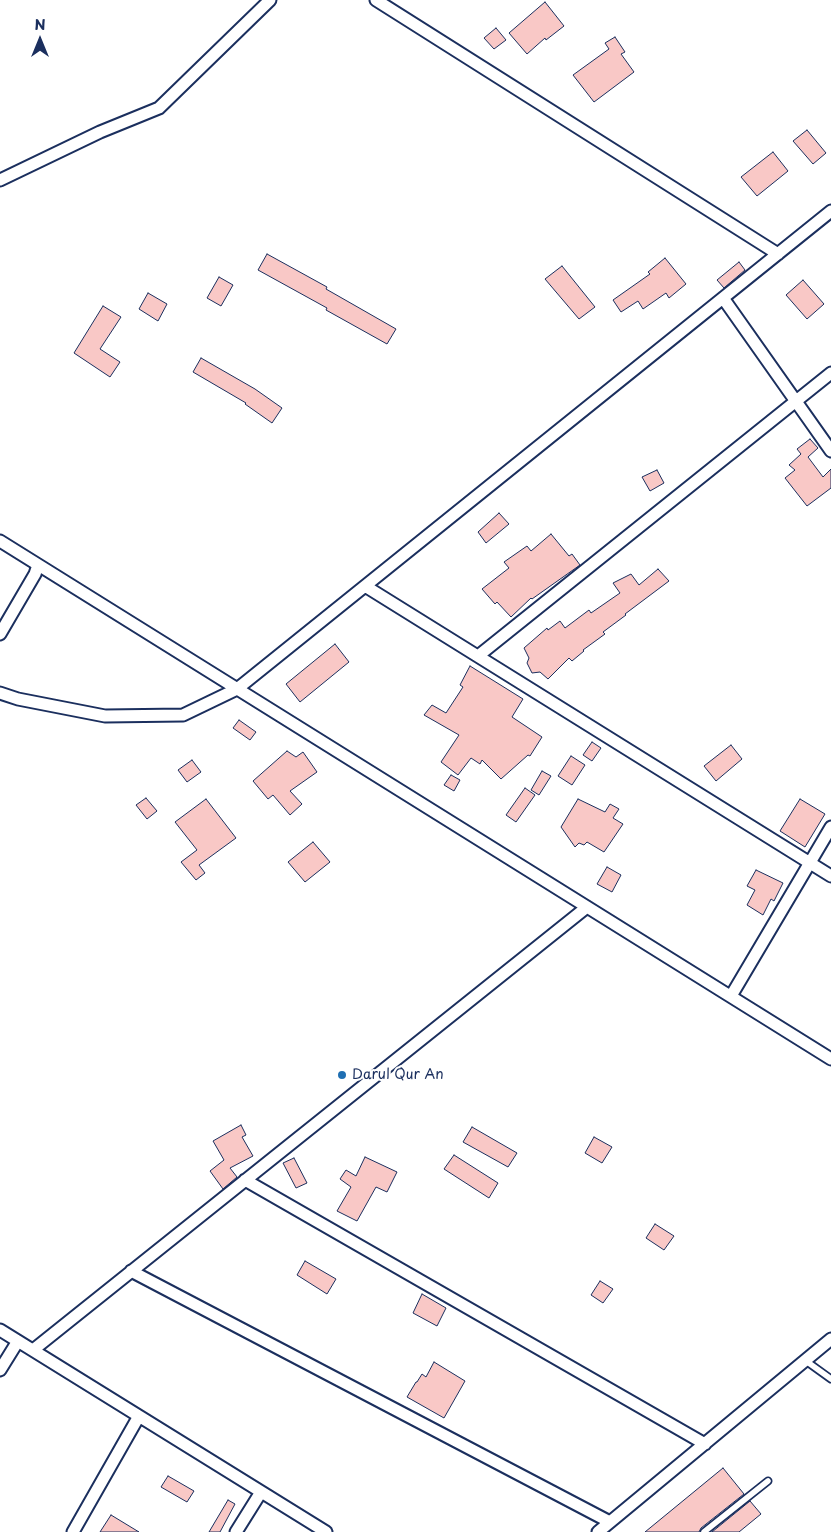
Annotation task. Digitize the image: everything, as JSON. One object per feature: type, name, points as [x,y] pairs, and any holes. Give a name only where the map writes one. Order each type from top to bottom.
[{"type":"street","points":[[0,180],[100,132],[159,108],[270,0]]},
{"type":"street","points":[[376,0],[778,254]]},
{"type":"street","points":[[0,693],[18,699],[106,716],[183,715],[236,689],[831,211]]},
{"type":"street","points":[[723,298],[831,450]]},
{"type":"street","points":[[478,656],[831,373]]},
{"type":"street","points":[[0,541],[831,1059]]},
{"type":"street","points":[[0,634],[36,574],[38,565]]},
{"type":"street","points":[[365,586],[831,876]]},
{"type":"street","points":[[731,996],[831,827]]},
{"type":"street","points":[[33,1350],[587,907]]},
{"type":"street","points":[[245,1180],[705,1444]]},
{"type":"street","points":[[131,1271],[610,1522]]},
{"type":"street","points":[[0,1330],[326,1532]]},
{"type":"street","points":[[598,1532],[831,1339]]},
{"type":"street","points":[[0,1370],[18,1341]]},
{"type":"street","points":[[73,1532],[140,1416]]},
{"type":"street","points":[[236,1532],[261,1492]]},
{"type":"lane","points":[[806,1361],[831,1379]]},
{"type":"lane","points":[[704,1532],[768,1481]]},
{"type":"building","points":[[545,2],[564,26],[546,40],[545,38],[527,54],[509,33]]},
{"type":"building","points":[[496,28],[506,40],[494,49],[484,38]]},
{"type":"building","points":[[615,37],[625,52],[621,54],[634,72],[594,102],[573,75],[609,49],[605,43]]},
{"type":"building","points":[[807,130],[826,153],[813,164],[793,141]]},
{"type":"building","points":[[773,152],[788,171],[757,196],[741,177]]},
{"type":"building","points":[[267,254],[327,287],[326,289],[396,329],[387,344],[258,270]]},
{"type":"building","points":[[665,258],[686,284],[669,298],[666,293],[643,309],[638,301],[621,312],[613,300],[650,274],[648,272]]},
{"type":"building","points":[[739,262],[745,270],[724,288],[717,280]]},
{"type":"building","points":[[562,266],[595,307],[579,319],[545,279]]},
{"type":"building","points":[[219,277],[233,285],[221,306],[207,298]]},
{"type":"building","points":[[803,280],[824,304],[807,319],[786,295]]},
{"type":"building","points":[[148,293],[167,304],[158,321],[139,309]]},
{"type":"building","points":[[103,306],[121,317],[100,349],[120,362],[110,377],[74,353]]},
{"type":"building","points":[[201,358],[255,389],[282,408],[272,423],[246,403],[193,372]]},
{"type":"building","points":[[810,439],[818,448],[808,457],[823,477],[831,469],[831,488],[807,506],[785,478],[795,470],[789,465],[801,454],[797,449]]},
{"type":"building","points":[[657,470],[664,483],[650,491],[642,477]]},
{"type":"building","points":[[499,513],[509,524],[486,543],[478,532]]},
{"type":"building","points":[[551,534],[569,556],[572,554],[580,565],[531,598],[511,617],[497,602],[495,604],[482,589],[509,568],[504,562],[527,546],[531,551]]},
{"type":"building","points":[[658,569],[669,581],[603,632],[605,634],[583,650],[572,661],[569,658],[548,679],[540,672],[532,673],[527,663],[529,658],[524,648],[547,628],[548,630],[560,621],[565,628],[589,610],[591,613],[620,593],[613,583],[631,574],[639,585]]},
{"type":"building","points":[[335,644],[349,662],[300,702],[286,684]]},
{"type":"building","points":[[470,666],[523,699],[512,717],[542,737],[530,756],[528,755],[501,779],[482,760],[480,764],[471,758],[458,775],[441,762],[459,735],[424,715],[432,705],[446,713],[463,687],[460,685]]},
{"type":"building","points":[[239,720],[256,732],[250,740],[233,728]]},
{"type":"building","points":[[592,742],[601,748],[592,761],[583,755]]},
{"type":"building","points":[[731,745],[742,759],[716,781],[704,766]]},
{"type":"building","points":[[287,751],[296,757],[303,752],[317,772],[290,791],[302,804],[290,815],[273,795],[268,799],[253,781]]},
{"type":"building","points":[[571,756],[585,765],[572,785],[558,776]]},
{"type":"building","points":[[192,760],[201,772],[187,782],[178,770]]},
{"type":"building","points":[[542,771],[551,776],[539,795],[531,790]]},
{"type":"building","points":[[451,775],[460,780],[454,791],[444,785]]},
{"type":"building","points":[[525,788],[535,795],[516,822],[506,815]]},
{"type":"building","points":[[146,798],[157,811],[147,819],[136,805]]},
{"type":"building","points":[[206,799],[236,838],[199,865],[205,873],[196,880],[181,862],[197,850],[175,822]]},
{"type":"building","points":[[578,799],[605,812],[610,804],[619,809],[613,818],[623,824],[604,852],[587,842],[584,845],[579,843],[575,847],[561,827]]},
{"type":"building","points":[[800,799],[825,814],[805,847],[780,831]]},
{"type":"building","points":[[313,842],[330,862],[305,882],[288,862]]},
{"type":"building","points":[[607,867],[621,875],[612,892],[597,884]]},
{"type":"building","points":[[756,870],[783,883],[774,901],[771,899],[763,915],[747,905],[755,890],[747,886]]},
{"type":"building","points":[[241,1125],[246,1135],[242,1137],[253,1156],[230,1168],[237,1177],[223,1189],[210,1171],[224,1160],[213,1141]]},
{"type":"building","points":[[472,1127],[517,1153],[508,1167],[463,1142]]},
{"type":"building","points":[[594,1137],[612,1147],[602,1163],[585,1153]]},
{"type":"building","points":[[454,1155],[498,1183],[489,1198],[444,1169]]},
{"type":"building","points":[[365,1157],[397,1172],[387,1192],[376,1187],[357,1221],[337,1211],[351,1187],[340,1179],[346,1170],[356,1176]]},
{"type":"building","points":[[294,1158],[307,1183],[296,1188],[283,1163]]},
{"type":"building","points":[[655,1224],[674,1236],[664,1250],[646,1238]]},
{"type":"building","points":[[305,1261],[336,1279],[327,1294],[297,1275]]},
{"type":"building","points":[[600,1281],[613,1289],[603,1303],[591,1295]]},
{"type":"building","points":[[422,1294],[446,1308],[437,1326],[413,1313]]},
{"type":"building","points":[[434,1362],[465,1381],[444,1418],[407,1397],[422,1374],[426,1377]]},
{"type":"building","points":[[723,1468],[744,1494],[701,1528],[699,1532],[645,1532]]},
{"type":"building","points":[[168,1476],[194,1491],[187,1502],[161,1487]]},
{"type":"building","points":[[228,1500],[235,1504],[220,1532],[209,1532]]},
{"type":"building","points":[[750,1501],[761,1514],[739,1532],[712,1532]]},
{"type":"building","points":[[111,1515],[139,1532],[100,1532]]},
{"type":"place","name":"Darul Qur An","points":[[342,1075]]}]
